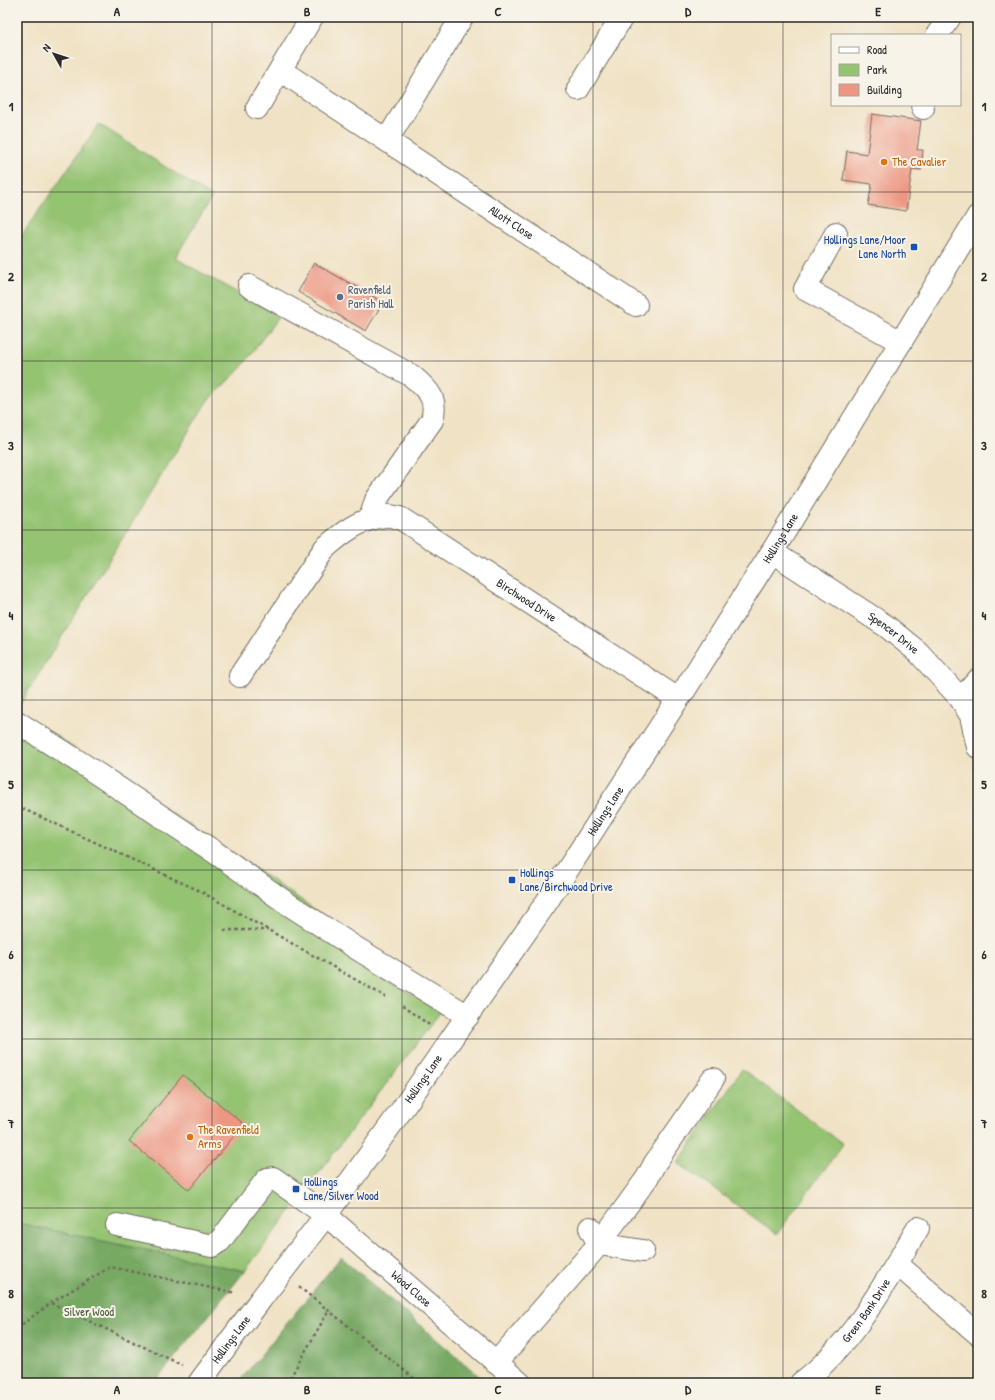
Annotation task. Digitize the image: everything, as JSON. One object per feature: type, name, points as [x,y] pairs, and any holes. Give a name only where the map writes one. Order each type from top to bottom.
[{"type":"street","points":[[258,108],[312,17]]},
{"type":"street","points":[[386,140],[462,17]]},
{"type":"street","points":[[578,89],[622,17]]},
{"type":"street","points":[[939,34],[950,17]]},
{"type":"street","name":"Allott Close","points":[[280,70],[636,305]]},
{"type":"street","name":"Hollings Lane","points":[[202,1379],[261,1298],[326,1215],[468,1016],[546,903],[684,691],[772,552],[978,216]]},
{"type":"street","points":[[836,233],[805,289],[901,342]]},
{"type":"street","points":[[249,286],[412,376],[425,387],[433,400],[435,410],[432,420],[376,500],[370,519]]},
{"type":"street","name":"Birchwood Drive","points":[[240,676],[325,548],[344,532],[370,519],[386,516],[400,518],[678,700]]},
{"type":"street","name":"Spencer Drive","points":[[772,552],[886,626],[918,652],[961,699],[971,716],[978,747]]},
{"type":"street","points":[[961,699],[978,680]]},
{"type":"street","points":[[17,722],[84,765],[344,940],[468,1016]]},
{"type":"street","points":[[496,1363],[594,1236],[648,1178],[655,1163],[713,1079]]},
{"type":"street","name":"Wood Close","points":[[117,1225],[212,1246],[220,1241],[267,1179],[273,1178],[326,1215],[520,1383]]},
{"type":"street","name":"Green Bank Drive","points":[[801,1383],[829,1359],[851,1331],[891,1275],[918,1228]]},
{"type":"street","points":[[594,1236],[643,1251]]},
{"type":"street","points":[[897,1264],[978,1334]]},
{"type":"path","points":[[17,806],[200,891],[392,1000]]},
{"type":"path","points":[[224,930],[269,930]]},
{"type":"path","points":[[398,1004],[451,1040]]},
{"type":"path","points":[[17,1328],[51,1303],[110,1267],[261,1298]]},
{"type":"path","points":[[281,1273],[328,1312],[420,1383]]},
{"type":"path","points":[[51,1303],[202,1379]]},
{"type":"path","points":[[287,1383],[328,1312]]},
{"type":"green space","points":[[99,124],[212,197],[175,258],[279,316],[241,368],[208,400],[17,709],[17,242]]},
{"type":"green space","points":[[17,710],[266,876],[387,959],[377,975],[441,1011],[245,1271],[17,1223]]},
{"type":"green space","points":[[742,1069],[843,1144],[777,1234],[678,1163]]},
{"type":"green space","name":"Silver Wood","points":[[17,1223],[245,1271],[154,1383],[17,1383]]},
{"type":"green space","points":[[341,1257],[487,1383],[238,1383]]},
{"type":"building","name":"The Cavalier","points":[[872,114],[921,121],[917,150],[923,150],[921,170],[912,169],[906,211],[868,205],[872,184],[843,180],[847,151],[867,154]]},
{"type":"building","name":"Ravenfield Parish Hall","points":[[314,263],[383,302],[366,331],[298,292]]},
{"type":"building","points":[[183,1075],[244,1124],[189,1190],[129,1141]]},
{"type":"place","name":"The Cavalier","points":[[884,162]]},
{"type":"place","name":"Hollings Lane/Moor Lane North","points":[[914,247]]},
{"type":"place","name":"Ravenfield Parish Hall","points":[[340,297]]},
{"type":"place","name":"Hollings Lane/Birchwood Drive","points":[[512,880]]},
{"type":"place","name":"The Ravenfield Arms","points":[[190,1137]]},
{"type":"place","name":"Hollings Lane/Silver Wood","points":[[296,1189]]}]
